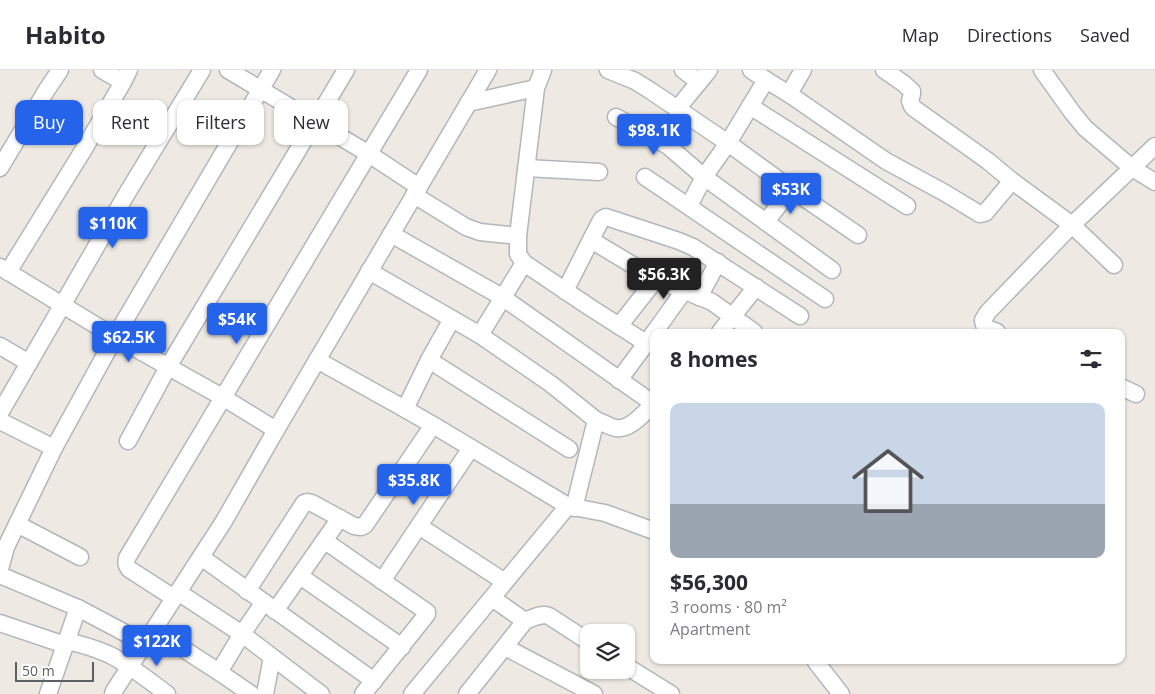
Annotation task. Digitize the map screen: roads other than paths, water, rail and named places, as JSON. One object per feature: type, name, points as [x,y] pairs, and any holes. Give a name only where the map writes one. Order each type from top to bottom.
[{"type":"street","points":[[0,168],[60,70]]},
{"type":"street","points":[[102,70],[126,76],[84,149],[4,270],[114,337],[224,398],[276,430]]},
{"type":"street","points":[[0,414],[126,195],[202,70]]},
{"type":"street","points":[[228,70],[278,100]]},
{"type":"street","points":[[0,569],[5,538],[17,524],[54,448],[114,337],[272,70]]},
{"type":"street","points":[[328,100],[346,70]]},
{"type":"street","points":[[321,694],[242,634],[129,569],[126,563],[127,558],[419,70]]},
{"type":"street","points":[[113,694],[129,666],[224,521],[488,70]]},
{"type":"street","points":[[543,70],[536,88],[518,236],[518,254],[524,263],[619,326],[650,337]]},
{"type":"street","points":[[608,70],[635,81],[728,143],[858,235]]},
{"type":"street","points":[[677,109],[704,76],[683,70]]},
{"type":"street","points":[[751,70],[886,161],[946,193],[978,214],[985,213],[1012,181]]},
{"type":"street","points":[[789,94],[803,70]]},
{"type":"street","points":[[884,70],[910,88],[912,91],[910,101],[915,109],[1072,224],[1114,265]]},
{"type":"street","points":[[1042,70],[1085,128],[1132,168],[1155,182]]},
{"type":"street","points":[[689,206],[704,177],[728,143],[766,80]]},
{"type":"street","points":[[468,103],[536,88]]},
{"type":"street","points":[[750,106],[907,206]]},
{"type":"street","points":[[616,117],[668,146],[704,177],[832,270]]},
{"type":"street","points":[[348,142],[369,154],[466,228],[480,232],[518,236]]},
{"type":"street","points":[[128,442],[168,367],[300,145]]},
{"type":"street","points":[[989,329],[984,325],[983,320],[988,312],[1072,224],[1155,146]]},
{"type":"street","points":[[526,168],[599,172]]},
{"type":"street","points":[[645,177],[825,299]]},
{"type":"street","points":[[766,222],[791,189]]},
{"type":"street","points":[[565,291],[602,219],[610,218],[693,247],[800,316]]},
{"type":"street","points":[[391,234],[502,297],[650,401]]},
{"type":"street","points":[[591,240],[656,280],[712,302],[750,329]]},
{"type":"street","points":[[658,329],[718,262]]},
{"type":"street","points":[[480,335],[524,263]]},
{"type":"street","points":[[369,271],[480,335],[551,384],[596,420],[616,428],[624,427],[631,424],[650,407]]},
{"type":"street","points":[[619,326],[656,280]]},
{"type":"street","points":[[722,329],[756,287]]},
{"type":"street","points":[[404,410],[452,319]]},
{"type":"street","points":[[620,380],[650,338]]},
{"type":"street","points":[[0,346],[29,363]]},
{"type":"street","points":[[317,360],[433,425],[571,507],[605,514],[650,530]]},
{"type":"street","points":[[429,360],[569,449]]},
{"type":"street","points":[[412,694],[505,582],[571,507],[596,420]]},
{"type":"street","points":[[0,421],[54,448]]},
{"type":"street","points":[[248,591],[304,503],[312,503],[358,527],[365,525],[433,425]]},
{"type":"street","points":[[382,581],[471,448]]},
{"type":"street","points":[[219,672],[242,634],[300,576],[340,518]]},
{"type":"street","points":[[17,524],[80,557]]},
{"type":"street","points":[[419,526],[505,582]]},
{"type":"street","points":[[324,541],[427,612],[402,647],[363,694]]},
{"type":"street","points":[[201,557],[374,681]]},
{"type":"street","points":[[0,575],[78,608],[144,643]]},
{"type":"street","points":[[300,576],[402,647]]},
{"type":"street","points":[[492,598],[525,621]]},
{"type":"street","points":[[48,694],[78,608]]},
{"type":"street","points":[[467,694],[525,621],[540,615],[549,616],[580,636]]},
{"type":"street","points":[[0,623],[66,643],[95,649],[129,666],[167,694]]},
{"type":"street","points":[[154,630],[251,694]]},
{"type":"street","points":[[505,647],[594,694]]},
{"type":"street","points":[[264,694],[272,657]]},
{"type":"street","points":[[818,664],[841,694]]},
{"type":"street","points":[[635,672],[671,694]]}]
